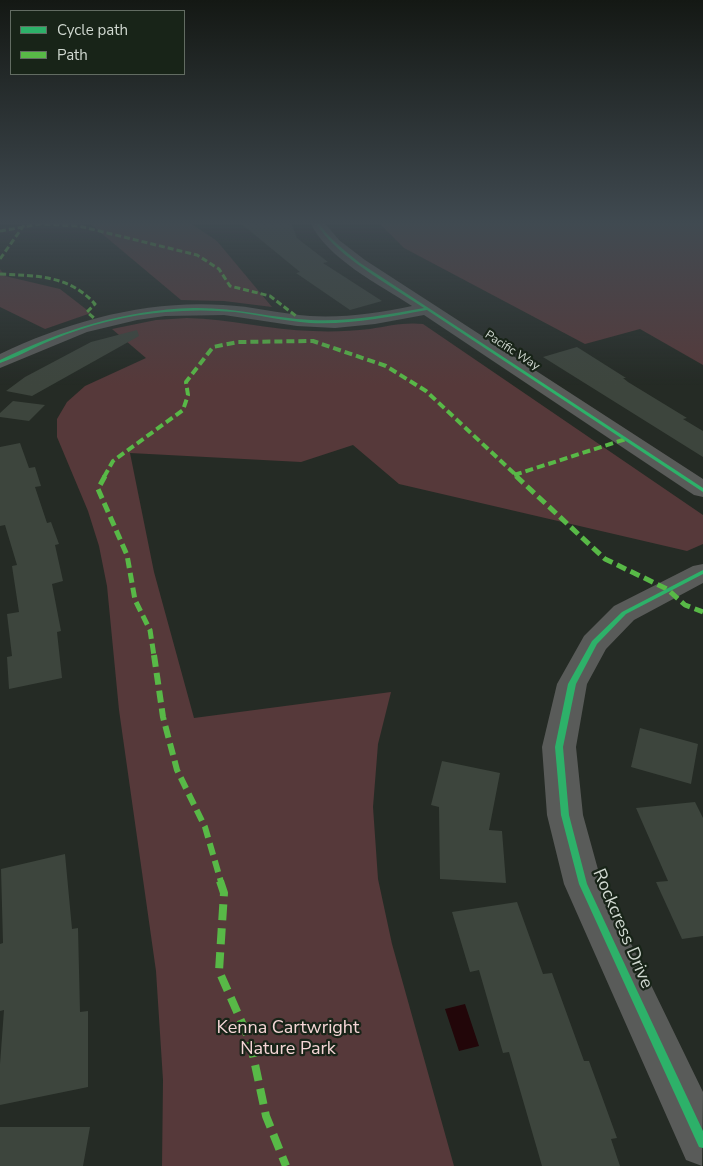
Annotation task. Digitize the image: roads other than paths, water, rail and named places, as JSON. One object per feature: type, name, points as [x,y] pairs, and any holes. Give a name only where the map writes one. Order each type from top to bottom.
[{"type":"street","name":"Pacific Way","points":[[380,276],[703,490]]},
{"type":"street","points":[[0,362],[56,336],[107,320],[146,313],[224,310],[290,320],[324,322],[364,320],[428,309]]},
{"type":"street","name":"Rockcress Drive","points":[[703,572],[624,612],[594,643],[572,684],[559,747],[565,814],[583,884],[703,1143]]},
{"type":"park label","name":"Kenna Cartwright Nature Park","points":[[288,1039]]}]
